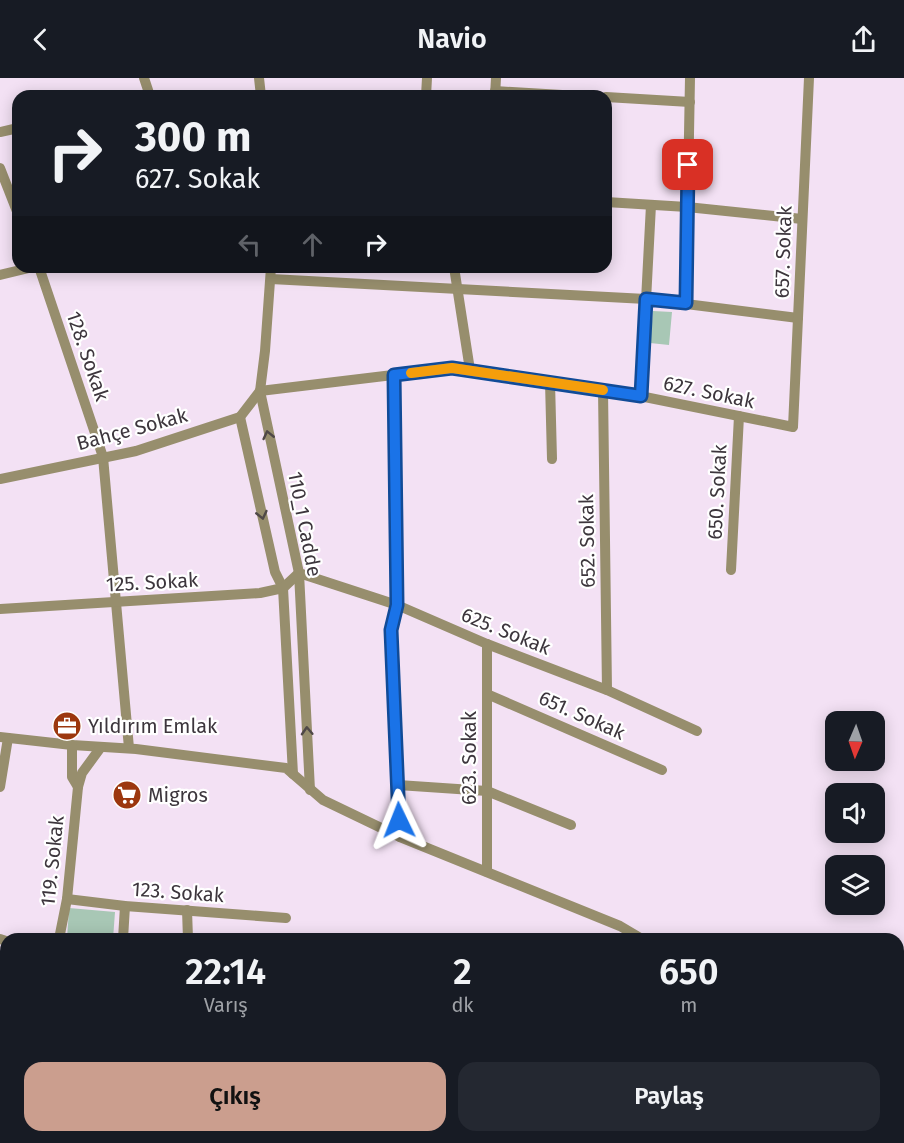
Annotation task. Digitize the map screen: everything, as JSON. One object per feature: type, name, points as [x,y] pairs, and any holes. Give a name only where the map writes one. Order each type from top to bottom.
[{"type":"street","points":[[686,303],[690,78]]},
{"type":"street","name":"657. Sokak","points":[[793,428],[809,78]]},
{"type":"street","points":[[612,98],[690,102]]},
{"type":"street","points":[[0,168],[12,199]]},
{"type":"street","points":[[612,202],[687,207],[802,219]]},
{"type":"street","points":[[641,396],[651,205]]},
{"type":"street","name":"128. Sokak","points":[[41,273],[104,457],[129,748]]},
{"type":"street","name":"110_1 Cadde","points":[[271,273],[260,391],[299,573],[310,790]]},
{"type":"street","points":[[455,273],[470,370]]},
{"type":"street","points":[[271,279],[646,299],[798,318]]},
{"type":"street","name":"627. Sokak","points":[[260,391],[452,368],[641,396],[793,428]]},
{"type":"street","points":[[394,375],[397,605],[391,630],[400,837]]},
{"type":"street","points":[[550,382],[552,459]]},
{"type":"street","name":"652. Sokak","points":[[603,390],[607,690]]},
{"type":"street","points":[[240,417],[260,391]]},
{"type":"street","name":"650. Sokak","points":[[731,570],[739,416]]},
{"type":"street","name":"Bahçe Sokak","points":[[0,478],[136,451],[240,417]]},
{"type":"street","name":"110_1 Cadde","points":[[240,417],[275,572],[283,588],[293,774]]},
{"type":"street","points":[[283,588],[299,573]]},
{"type":"street","name":"625. Sokak","points":[[299,573],[397,605],[487,644],[607,690],[697,731]]},
{"type":"street","name":"125. Sokak","points":[[0,609],[260,593],[283,588]]},
{"type":"street","name":"623. Sokak","points":[[487,644],[487,872]]},
{"type":"street","name":"651. Sokak","points":[[487,694],[662,770]]},
{"type":"street","points":[[0,786],[4,737],[72,745],[129,748],[286,768],[323,800],[400,837],[620,926],[632,933]]},
{"type":"street","points":[[72,745],[72,777],[78,787]]},
{"type":"street","points":[[78,787],[82,772],[101,747]]},
{"type":"street","points":[[398,785],[487,791],[571,825]]},
{"type":"street","name":"119. Sokak","points":[[60,933],[67,899],[78,787]]},
{"type":"street","name":"123. Sokak","points":[[67,899],[125,906],[286,918]]},
{"type":"street","points":[[123,933],[125,906]]},
{"type":"street","points":[[187,910],[188,933]]},
{"type":"green space","points":[[653,311],[672,312],[669,345],[650,343]]},
{"type":"green space","points":[[69,908],[115,912],[113,933],[67,933]]},
{"type":"slow traffic","points":[[411,373],[452,368],[603,390]]},
{"type":"place","name":"Yıldırım Emlak","points":[[67,726]]},
{"type":"place","name":"Migros","points":[[127,795]]},
{"type":"route","points":[[399,820],[391,630],[397,605],[394,375],[452,368],[641,396],[646,299],[686,303],[688,165]]}]
